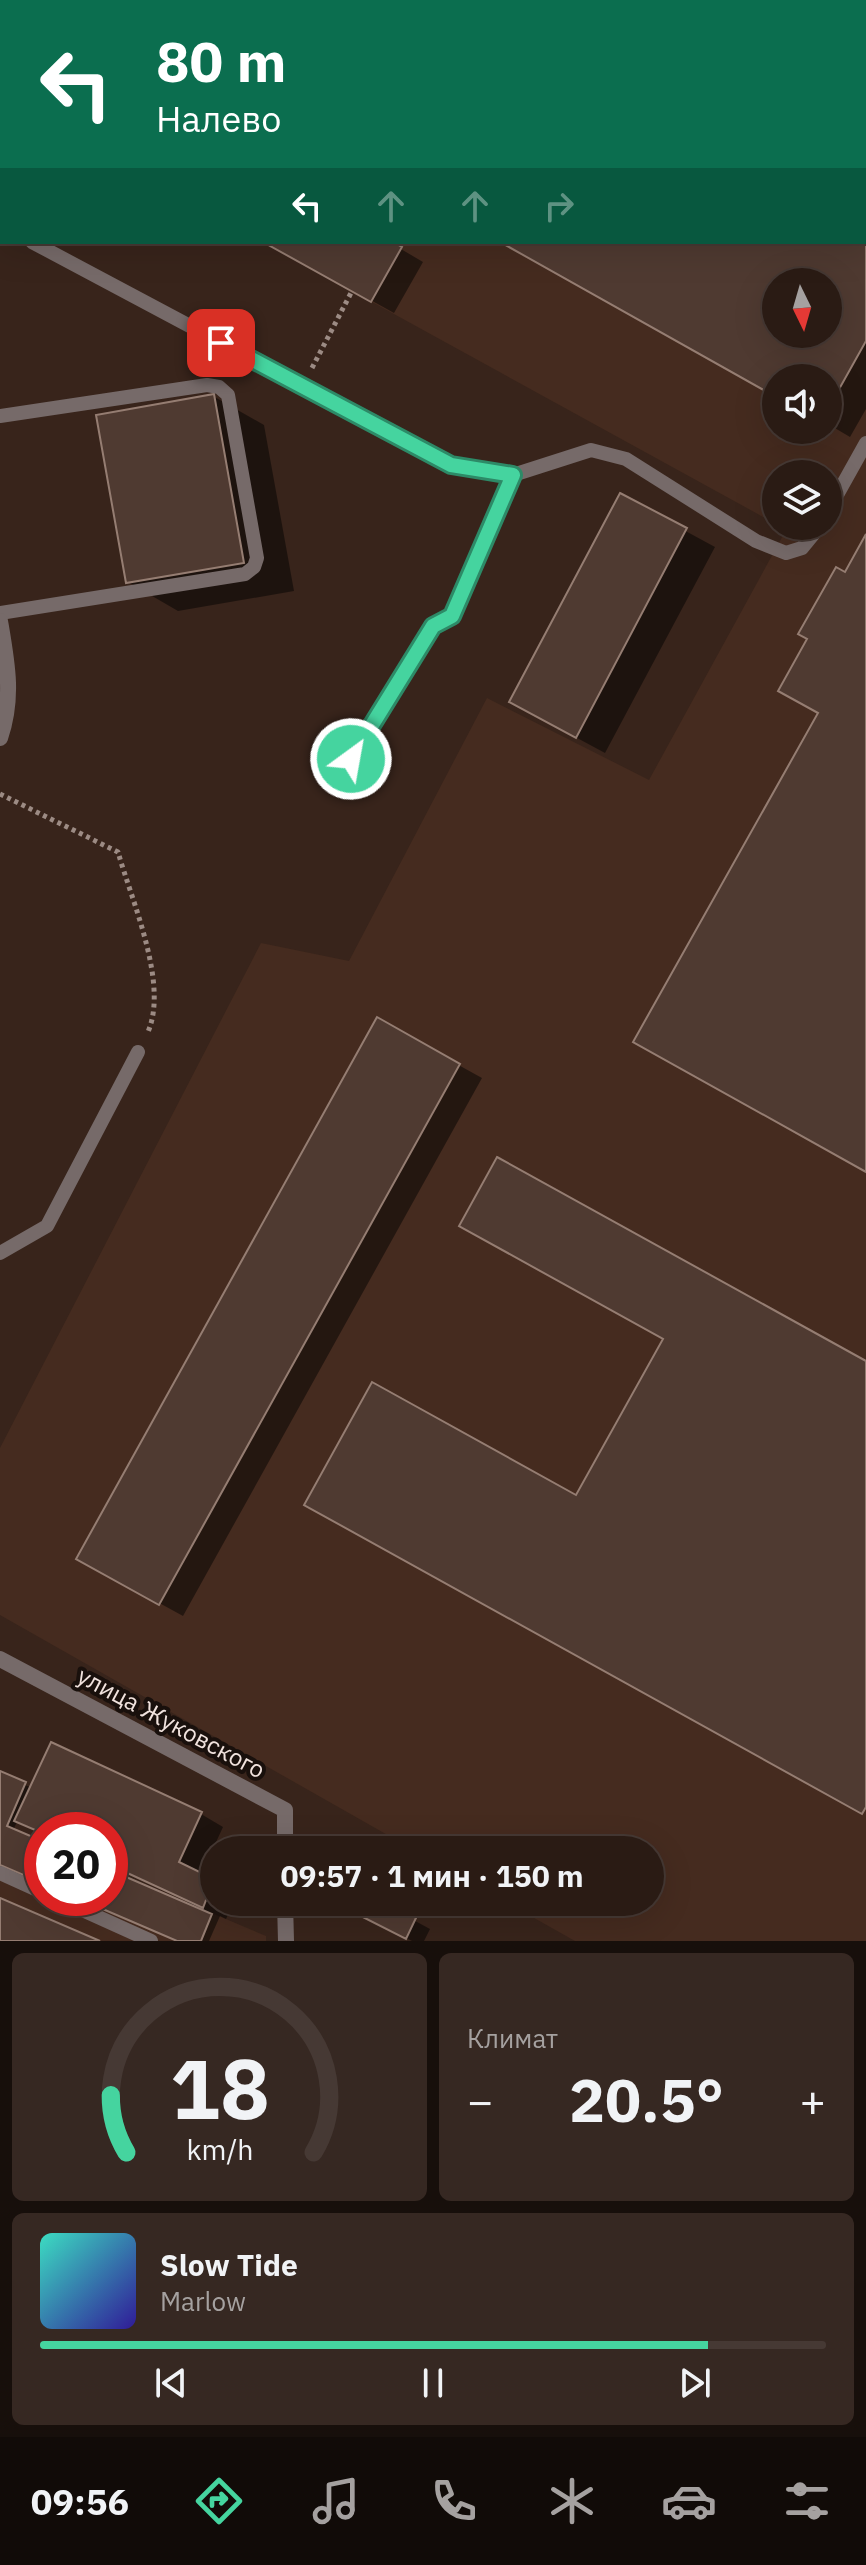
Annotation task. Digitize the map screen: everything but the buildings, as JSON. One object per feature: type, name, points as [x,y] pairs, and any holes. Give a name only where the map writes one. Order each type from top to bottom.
[{"type":"street","points":[[0,621],[10,685],[7,719],[0,738]]},
{"type":"street","name":"улица Жуковского","points":[[0,1659],[285,1810],[285,1836]]},
{"type":"street","points":[[285,1916],[286,1941]]},
{"type":"lane","points":[[36,244],[451,465],[513,475],[591,450],[626,459],[756,541],[786,553],[802,548],[809,540]]},
{"type":"lane","points":[[0,416],[207,385],[219,387],[228,395],[257,558],[254,567],[245,574],[0,613]]},
{"type":"lane","points":[[842,486],[866,443]]},
{"type":"lane","points":[[351,759],[433,626],[452,616],[513,475]]},
{"type":"lane","points":[[0,1253],[47,1226],[138,1052]]},
{"type":"lane","points":[[0,1873],[24,1884]]},
{"type":"lane","points":[[96,1916],[151,1941]]},
{"type":"path","points":[[302,386],[352,291]]},
{"type":"path","points":[[0,794],[118,852],[155,981],[155,1014],[138,1052]]},
{"type":"shaded area","points":[[267,244],[866,244],[866,1941],[575,1941],[531,1916],[664,1916],[664,1836],[389,1836],[0,1615],[0,1448],[261,943],[349,961],[487,698],[649,780],[781,540],[842,540],[842,460],[762,460],[762,516]]},
{"type":"shaded area","points":[[0,1771],[7,1825],[24,1833],[24,1916],[128,1916],[128,1878],[200,1908],[200,1916],[219,1916],[266,1936],[266,1941],[0,1941]]},
{"type":"route","points":[[221,343],[451,465],[513,475],[452,616],[433,626],[351,759]]}]
